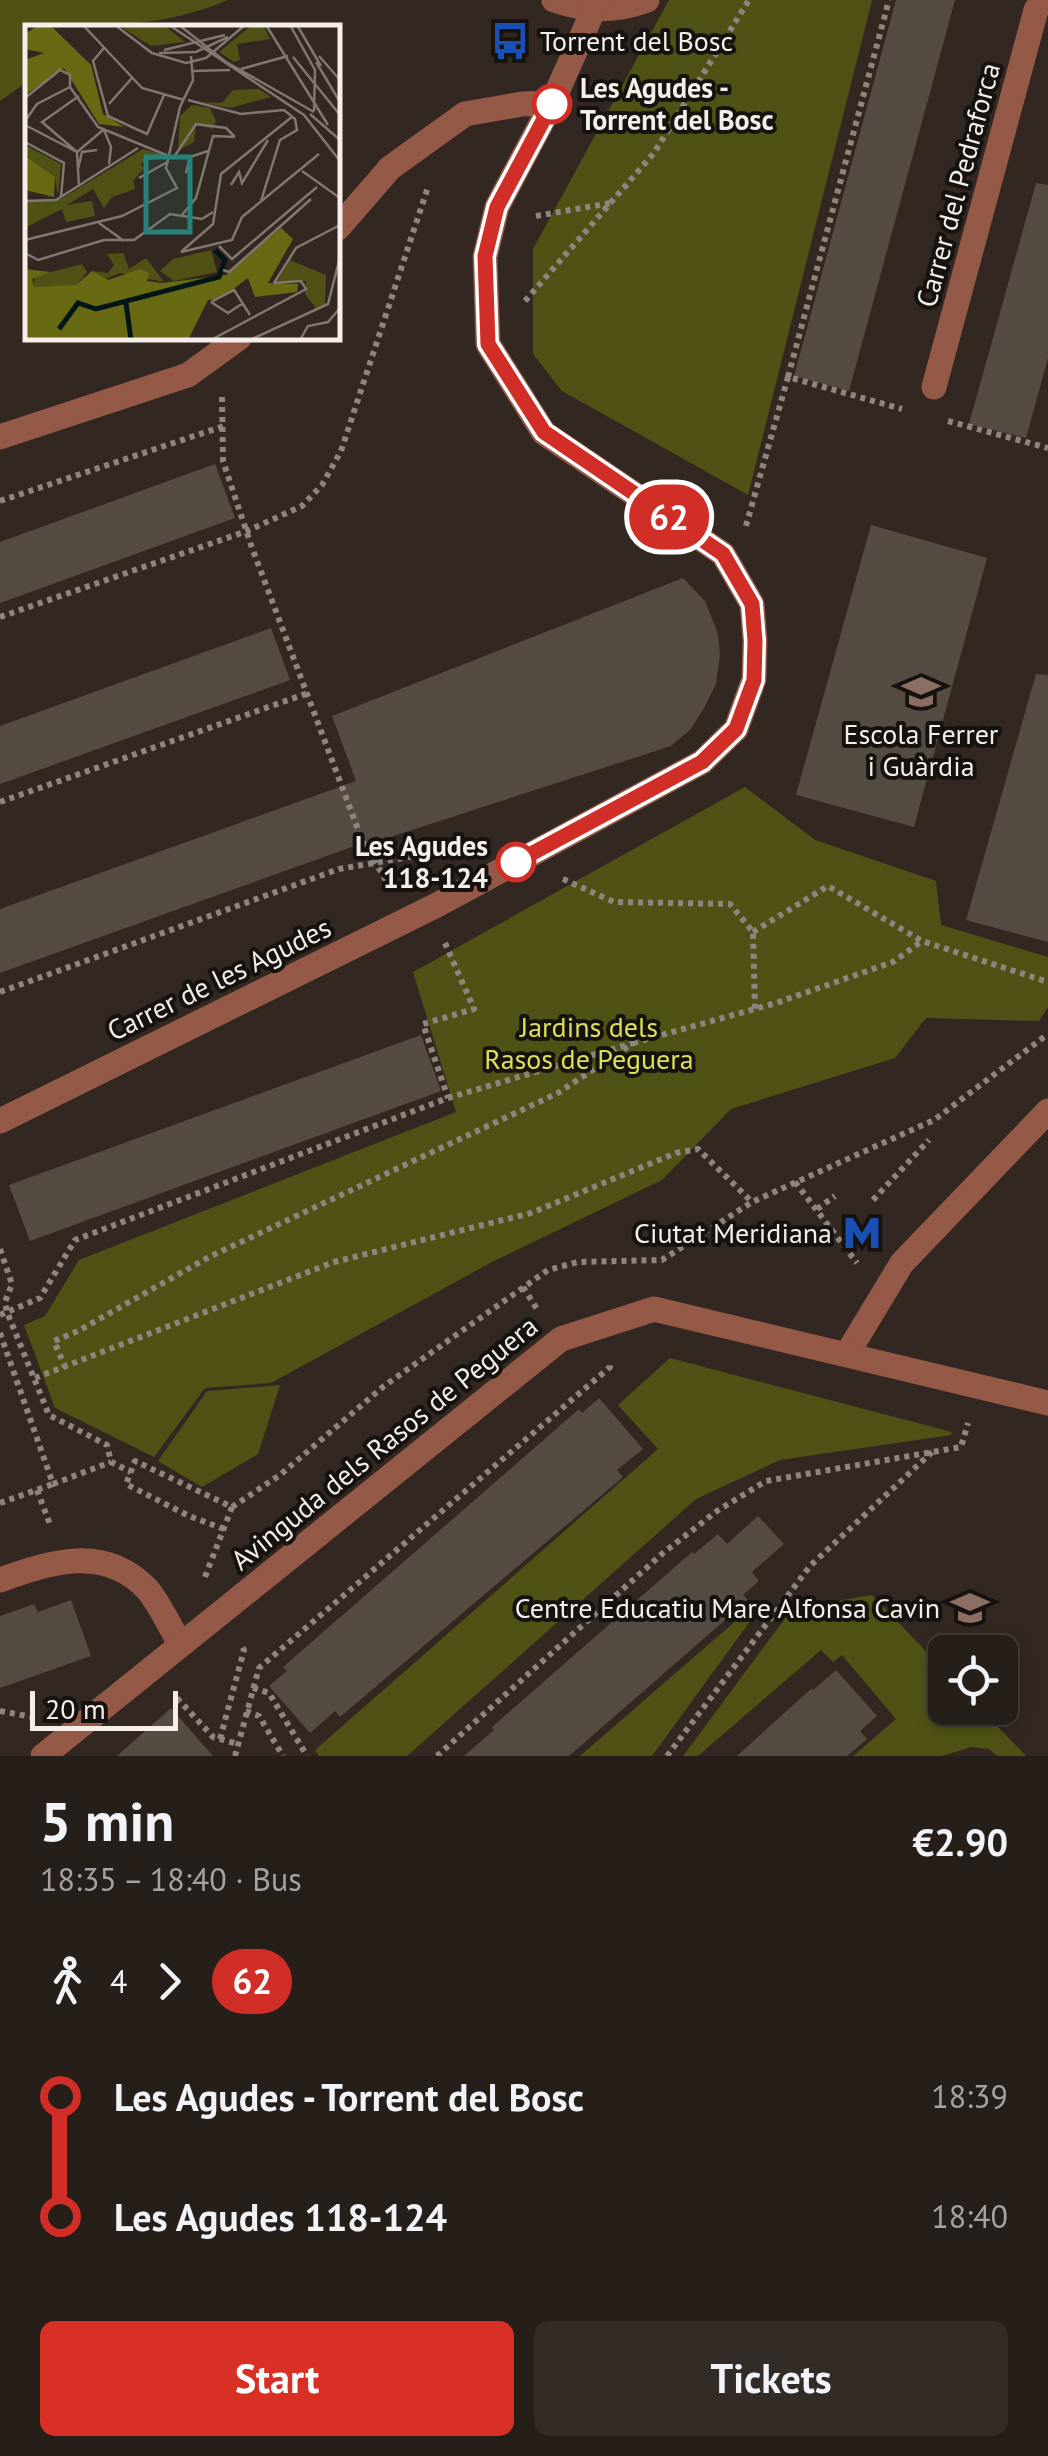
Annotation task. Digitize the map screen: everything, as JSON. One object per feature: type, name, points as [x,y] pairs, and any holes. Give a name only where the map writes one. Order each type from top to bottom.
[{"type":"street","points":[[554,0],[624,9],[647,0]]},
{"type":"street","name":"Carrer del Pedraforca","points":[[934,387],[1030,29],[1042,0]]},
{"type":"street","points":[[488,344],[485,256],[497,207],[552,104],[596,5]]},
{"type":"street","points":[[340,226],[390,168],[465,114],[522,104],[552,104]]},
{"type":"street","points":[[0,437],[188,375],[235,340]]},
{"type":"street","name":"Carrer de les Agudes","points":[[0,1121],[437,905],[702,762],[736,729],[754,680],[755,641],[752,604],[723,554],[544,432],[488,344]]},
{"type":"street","points":[[848,1354],[902,1263],[1048,1111]]},
{"type":"street","name":"Avinguda dels Rasos de Peguera","points":[[43,1756],[561,1339],[654,1309],[1048,1402]]},
{"type":"street","points":[[0,1580],[64,1561],[102,1561],[149,1591],[180,1643]]},
{"type":"path","points":[[488,344],[654,153],[749,0]]},
{"type":"path","points":[[744,534],[889,0]]},
{"type":"path","points":[[0,617],[247,530],[302,506],[322,485],[341,451],[433,172]]},
{"type":"path","points":[[543,215],[611,203]]},
{"type":"path","points":[[788,378],[850,394]]},
{"type":"path","points":[[0,501],[224,426],[224,460],[247,530],[348,803],[374,863],[394,893]]},
{"type":"path","points":[[968,426],[1048,448]]},
{"type":"path","points":[[0,802],[308,693]]},
{"type":"path","name":"Carrer de les Agudes","points":[[0,992],[339,869],[409,857],[456,857]]},
{"type":"path","points":[[570,880],[614,902],[730,904],[754,932],[754,1009]]},
{"type":"path","points":[[754,932],[828,886],[922,941],[1048,982]]},
{"type":"path","points":[[4,1314],[40,1298],[75,1240],[448,1098],[754,1009],[893,962],[922,941]]},
{"type":"path","points":[[447,947],[474,1010],[423,1024],[448,1098]]},
{"type":"path","points":[[204,1582],[232,1507],[280,1475],[384,1386],[548,1270],[578,1262],[662,1260],[752,1202],[934,1120],[1048,1034]]},
{"type":"path","points":[[65,1368],[54,1341],[208,1257],[558,1094],[633,1043]]},
{"type":"path","points":[[874,1200],[929,1140]]},
{"type":"path","points":[[35,1378],[334,1262],[531,1213],[676,1153],[698,1148],[752,1202]]},
{"type":"path","points":[[796,1182],[858,1264]]},
{"type":"path","points":[[816,1210],[835,1196]]},
{"type":"path","points":[[0,1249],[12,1284],[4,1314],[13,1324],[49,1415],[107,1445],[111,1462]]},
{"type":"path","points":[[523,1287],[537,1309]]},
{"type":"path","points":[[0,1292],[5,1302]]},
{"type":"path","points":[[0,1334],[52,1484]]},
{"type":"path","points":[[234,1756],[259,1668],[610,1367],[608,1350]]},
{"type":"path","points":[[437,1756],[663,1553],[717,1511],[766,1481],[961,1447],[969,1422]]},
{"type":"path","points":[[667,1756],[810,1566],[933,1452]]},
{"type":"path","points":[[224,1529],[126,1484],[130,1472],[135,1461],[232,1507]]},
{"type":"path","points":[[0,1503],[111,1462],[130,1472]]},
{"type":"path","points":[[36,1490],[54,1534]]},
{"type":"path","points":[[220,1738],[244,1650],[239,1642]]},
{"type":"path","points":[[252,1688],[269,1693],[307,1756]]},
{"type":"path","points":[[180,1701],[213,1737],[238,1744]]},
{"type":"path","points":[[0,1710],[36,1718]]},
{"type":"path","points":[[246,1712],[260,1716],[282,1756]]},
{"type":"green space","points":[[0,0],[228,0],[155,21],[25,25],[25,83],[0,101]]},
{"type":"green space","points":[[669,0],[872,0],[748,495],[562,391],[533,354],[533,249]]},
{"type":"green space","name":"Jardins dels Rasos de Peguera","points":[[745,787],[815,840],[936,881],[941,925],[1048,957],[1048,1007],[1039,1021],[926,1018],[895,1058],[731,1109],[662,1180],[492,1262],[271,1383],[205,1388],[154,1457],[55,1408],[24,1325],[45,1316],[79,1260],[456,1112],[413,972]]},
{"type":"green space","points":[[670,1358],[952,1432],[780,1460],[696,1499],[407,1756],[319,1756],[315,1750],[658,1449],[618,1405]]},
{"type":"green space","points":[[280,1385],[258,1454],[202,1487],[158,1461],[207,1391]]},
{"type":"green space","points":[[872,1595],[928,1653],[928,1725],[996,1725],[1026,1756],[997,1756],[989,1749],[971,1747],[942,1756],[853,1756],[896,1719],[842,1655],[833,1662],[821,1650],[698,1756],[683,1756],[792,1609]]},
{"type":"green space","points":[[754,1605],[759,1609],[652,1756],[580,1756]]},
{"type":"building","points":[[896,0],[955,0],[849,391],[794,376]]},
{"type":"building","points":[[1036,183],[1048,185],[1048,358],[1026,438],[969,424]]},
{"type":"building","points":[[215,464],[235,518],[0,603],[0,542]]},
{"type":"building","points":[[871,525],[987,558],[914,827],[796,795]]},
{"type":"building","points":[[683,578],[705,601],[718,634],[720,655],[716,684],[704,708],[691,729],[671,746],[378,841],[377,838],[0,973],[0,909],[356,781],[332,716]]},
{"type":"building","points":[[271,628],[290,680],[0,784],[0,726]]},
{"type":"building","points":[[1036,674],[1048,675],[1048,942],[966,920]]},
{"type":"building","points":[[421,1035],[441,1091],[30,1241],[9,1185]]},
{"type":"building","points":[[599,1398],[643,1449],[617,1470],[623,1477],[340,1717],[335,1711],[310,1733],[269,1686],[287,1671],[283,1667],[579,1409],[582,1413]]},
{"type":"building","points":[[758,1516],[784,1544],[752,1572],[759,1581],[743,1595],[748,1600],[569,1756],[464,1756],[692,1552],[718,1534],[727,1544]]},
{"type":"building","points":[[71,1600],[91,1656],[0,1688],[0,1616],[34,1604],[38,1612]]},
{"type":"building","points":[[836,1670],[877,1716],[860,1731],[867,1739],[847,1756],[737,1756],[812,1688]]},
{"type":"building","points":[[171,1708],[213,1756],[117,1756]]},
{"type":"bus line","name":"62","points":[[516,862],[702,762],[736,729],[754,680],[752,604],[723,554],[544,432],[488,344],[485,256],[497,207],[552,104]]},
{"type":"place","name":"Torrent del Bosc","points":[[510,41]]},
{"type":"place","name":"Les Agudes - Torrent del Bosc","points":[[552,104]]},
{"type":"place","name":"Escola Ferrer i Guàrdia","points":[[921,692]]},
{"type":"place","name":"Les Agudes 118-124","points":[[516,862]]},
{"type":"place","name":"Ciutat Meridiana","points":[[862,1233]]},
{"type":"place","name":"Centre Educatiu Mare Alfonsa Cavin","points":[[970,1608]]}]
